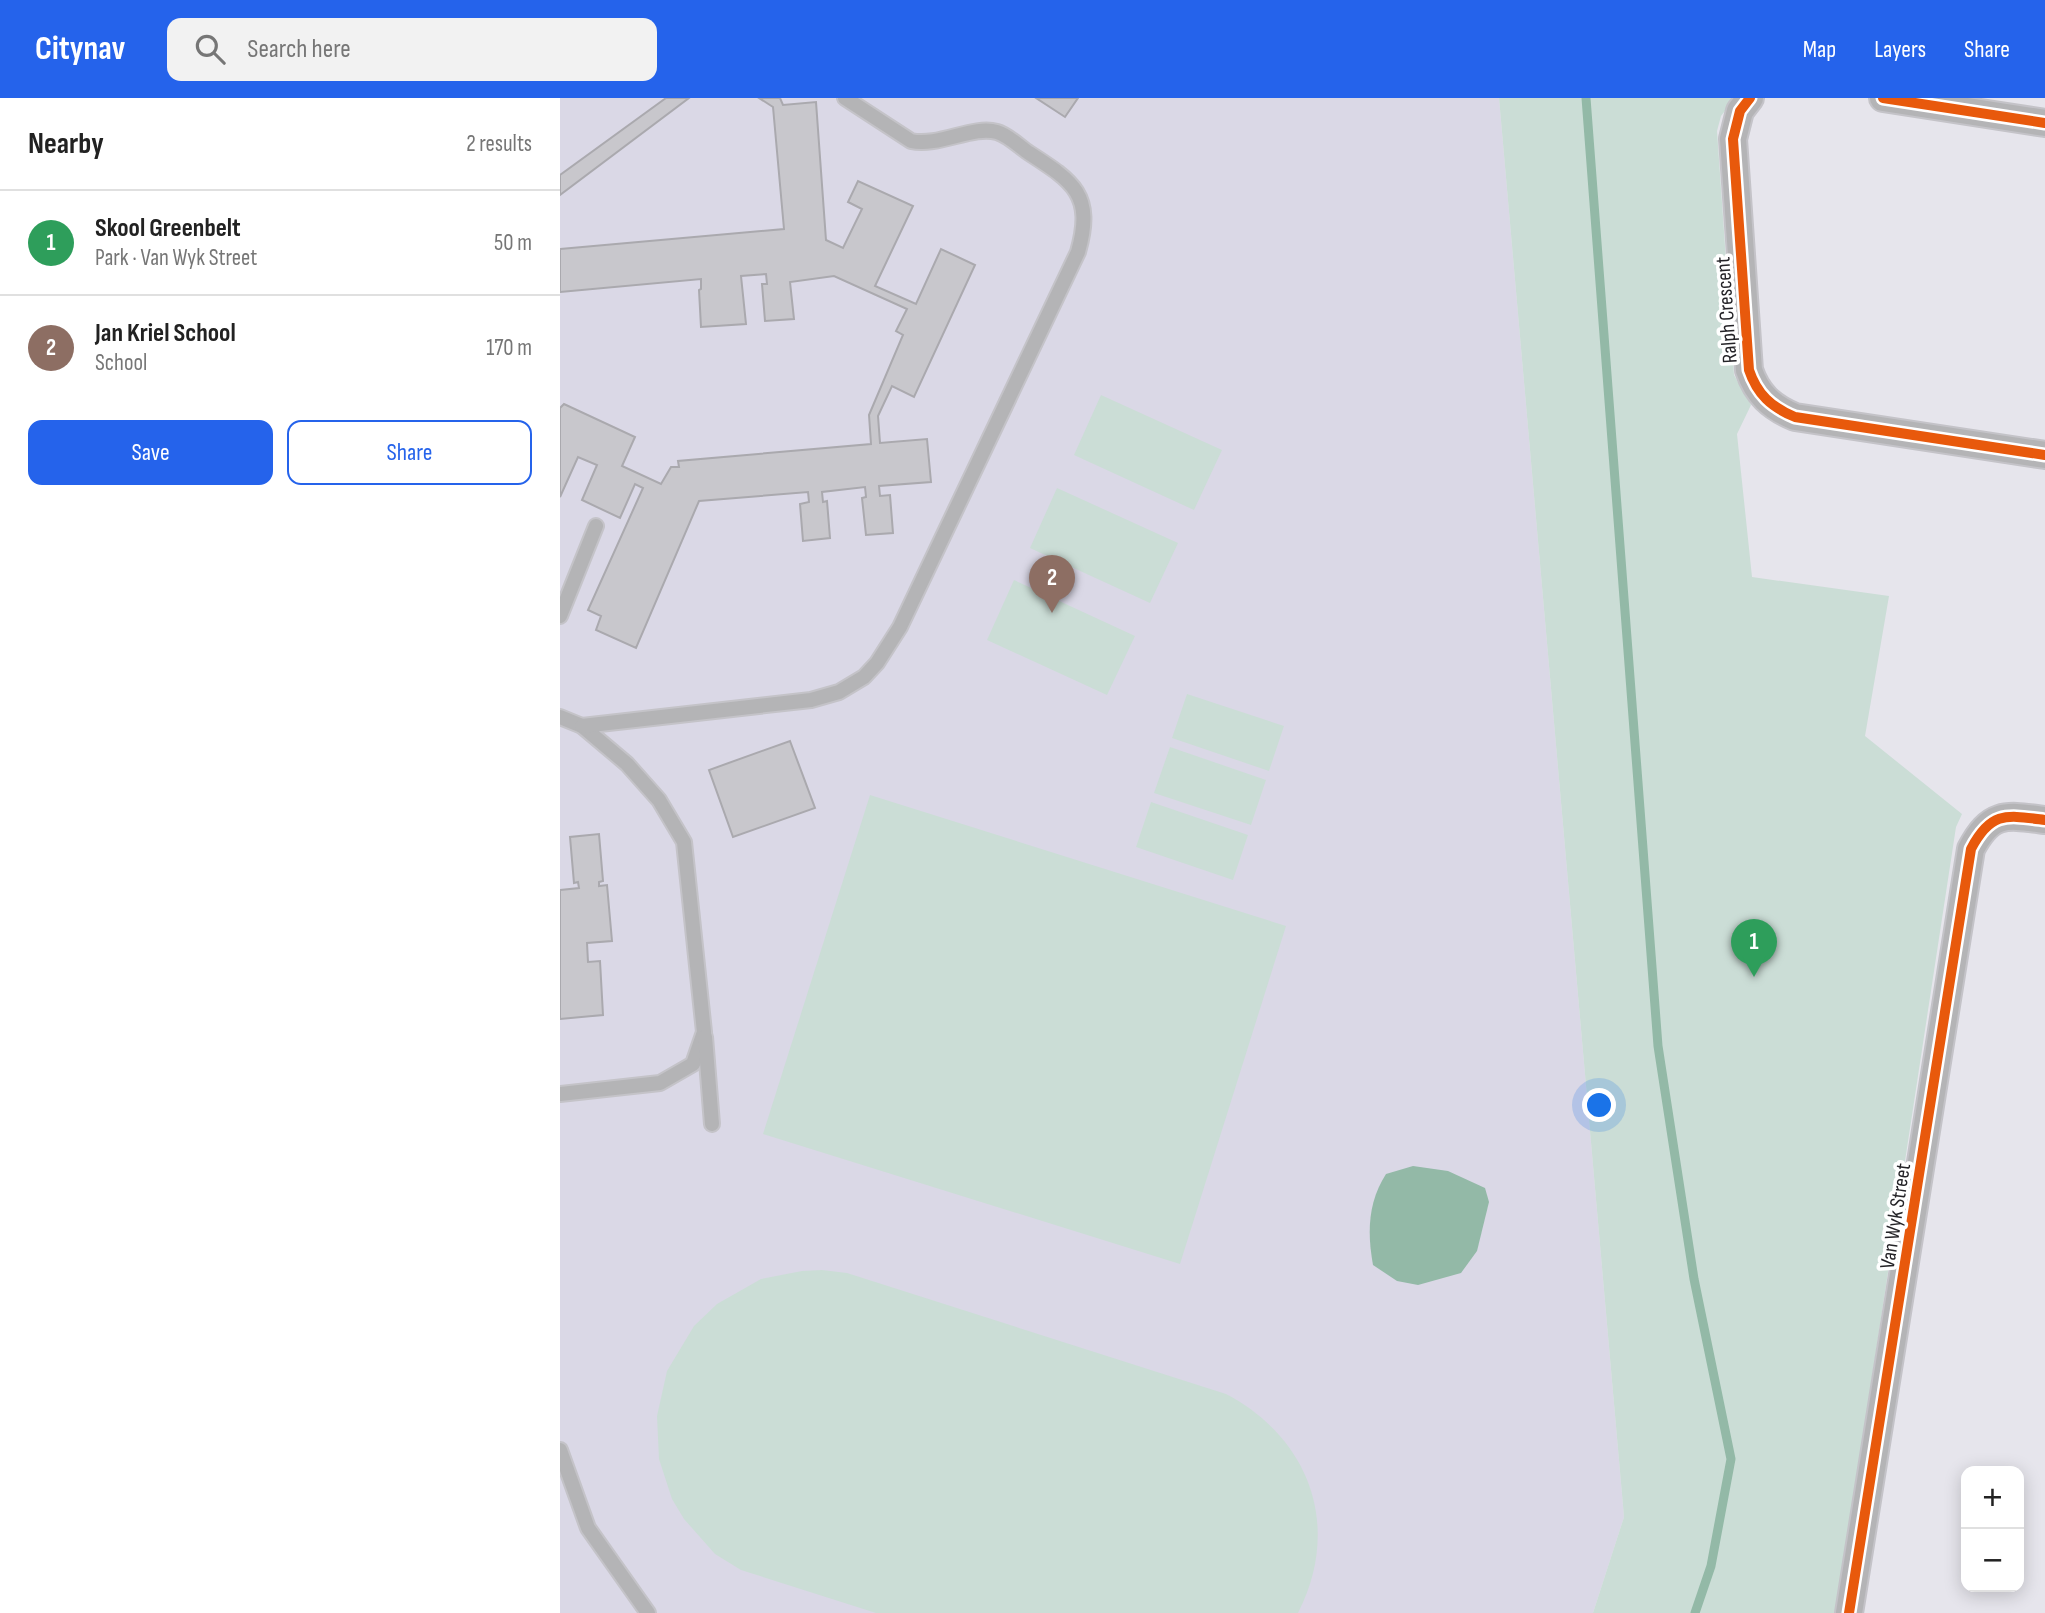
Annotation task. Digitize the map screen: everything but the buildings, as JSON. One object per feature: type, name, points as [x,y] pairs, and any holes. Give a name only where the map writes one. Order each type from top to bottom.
[{"type":"street","name":"Ralph Crescent","points":[[1750,98],[1734,125],[1733,139],[1749,370],[1759,392],[1780,411],[1795,417],[2045,455]]},
{"type":"street","points":[[1882,98],[2045,123]]},
{"type":"street","name":"Van Wyk Street","points":[[1849,1613],[1899,1317],[1971,849],[1983,826],[2001,816],[2045,820]]},
{"type":"lane","points":[[582,726],[811,700],[839,692],[864,677],[877,663],[912,603],[1078,252],[1084,208],[1071,181],[1057,171],[997,132],[983,132],[924,144],[911,141],[845,98]]},
{"type":"lane","points":[[560,616],[596,526]]},
{"type":"lane","points":[[560,717],[582,726],[608,746],[659,800],[684,842],[712,1124]]},
{"type":"lane","points":[[560,1094],[660,1083],[693,1064],[704,1032]]},
{"type":"lane","points":[[560,1450],[588,1528],[648,1613]]},
{"type":"shaded area","points":[[560,98],[1499,98],[1624,1517],[1593,1613],[560,1613]]},
{"type":"shaded area","points":[[1499,98],[1735,98],[1721,116],[1717,131],[1734,375],[1751,405],[1737,434],[1752,577],[1889,596],[1865,736],[1962,814],[1956,827],[1836,1613],[1593,1613],[1624,1517]]},
{"type":"shaded area","points":[[1101,395],[1222,450],[1194,510],[1074,455]]},
{"type":"shaded area","points":[[1057,488],[1178,543],[1150,603],[1030,548]]},
{"type":"shaded area","points":[[1014,580],[1135,636],[1107,695],[987,640]]},
{"type":"shaded area","points":[[1187,694],[1284,726],[1269,771],[1172,738]]},
{"type":"shaded area","points":[[1170,747],[1266,780],[1251,825],[1154,793]]},
{"type":"shaded area","points":[[870,795],[1286,926],[1180,1264],[763,1134]]},
{"type":"shaded area","points":[[1151,802],[1248,835],[1233,880],[1136,847]]},
{"type":"shaded area","points":[[1413,1166],[1448,1171],[1485,1188],[1489,1202],[1477,1251],[1461,1273],[1418,1285],[1397,1281],[1373,1265],[1370,1241],[1372,1206],[1386,1174]]},
{"type":"shaded area","points":[[822,1270],[847,1273],[1226,1394],[1255,1413],[1279,1435],[1297,1460],[1310,1488],[1317,1518],[1317,1549],[1311,1581],[1298,1613],[876,1613],[741,1570],[715,1554],[684,1519],[672,1499],[659,1459],[657,1416],[667,1371],[694,1326],[717,1304],[761,1279]]},
{"type":"waterway","points":[[1586,98],[1658,1046],[1694,1279],[1731,1459],[1711,1566],[1695,1613]]},
{"type":"cycle path","points":[[1750,98],[1740,111],[1733,139],[1749,370],[1761,393],[1779,409],[1795,417],[2045,455]]},
{"type":"cycle path","points":[[1883,98],[2045,123]]},
{"type":"cycle path","points":[[1849,1613],[1971,849],[1986,828],[2001,818],[2045,820]]},
{"type":"place","name":"Jan Kriel School","points":[[1052,613]]},
{"type":"place","name":"Skool Greenbelt","points":[[1754,977]]}]
